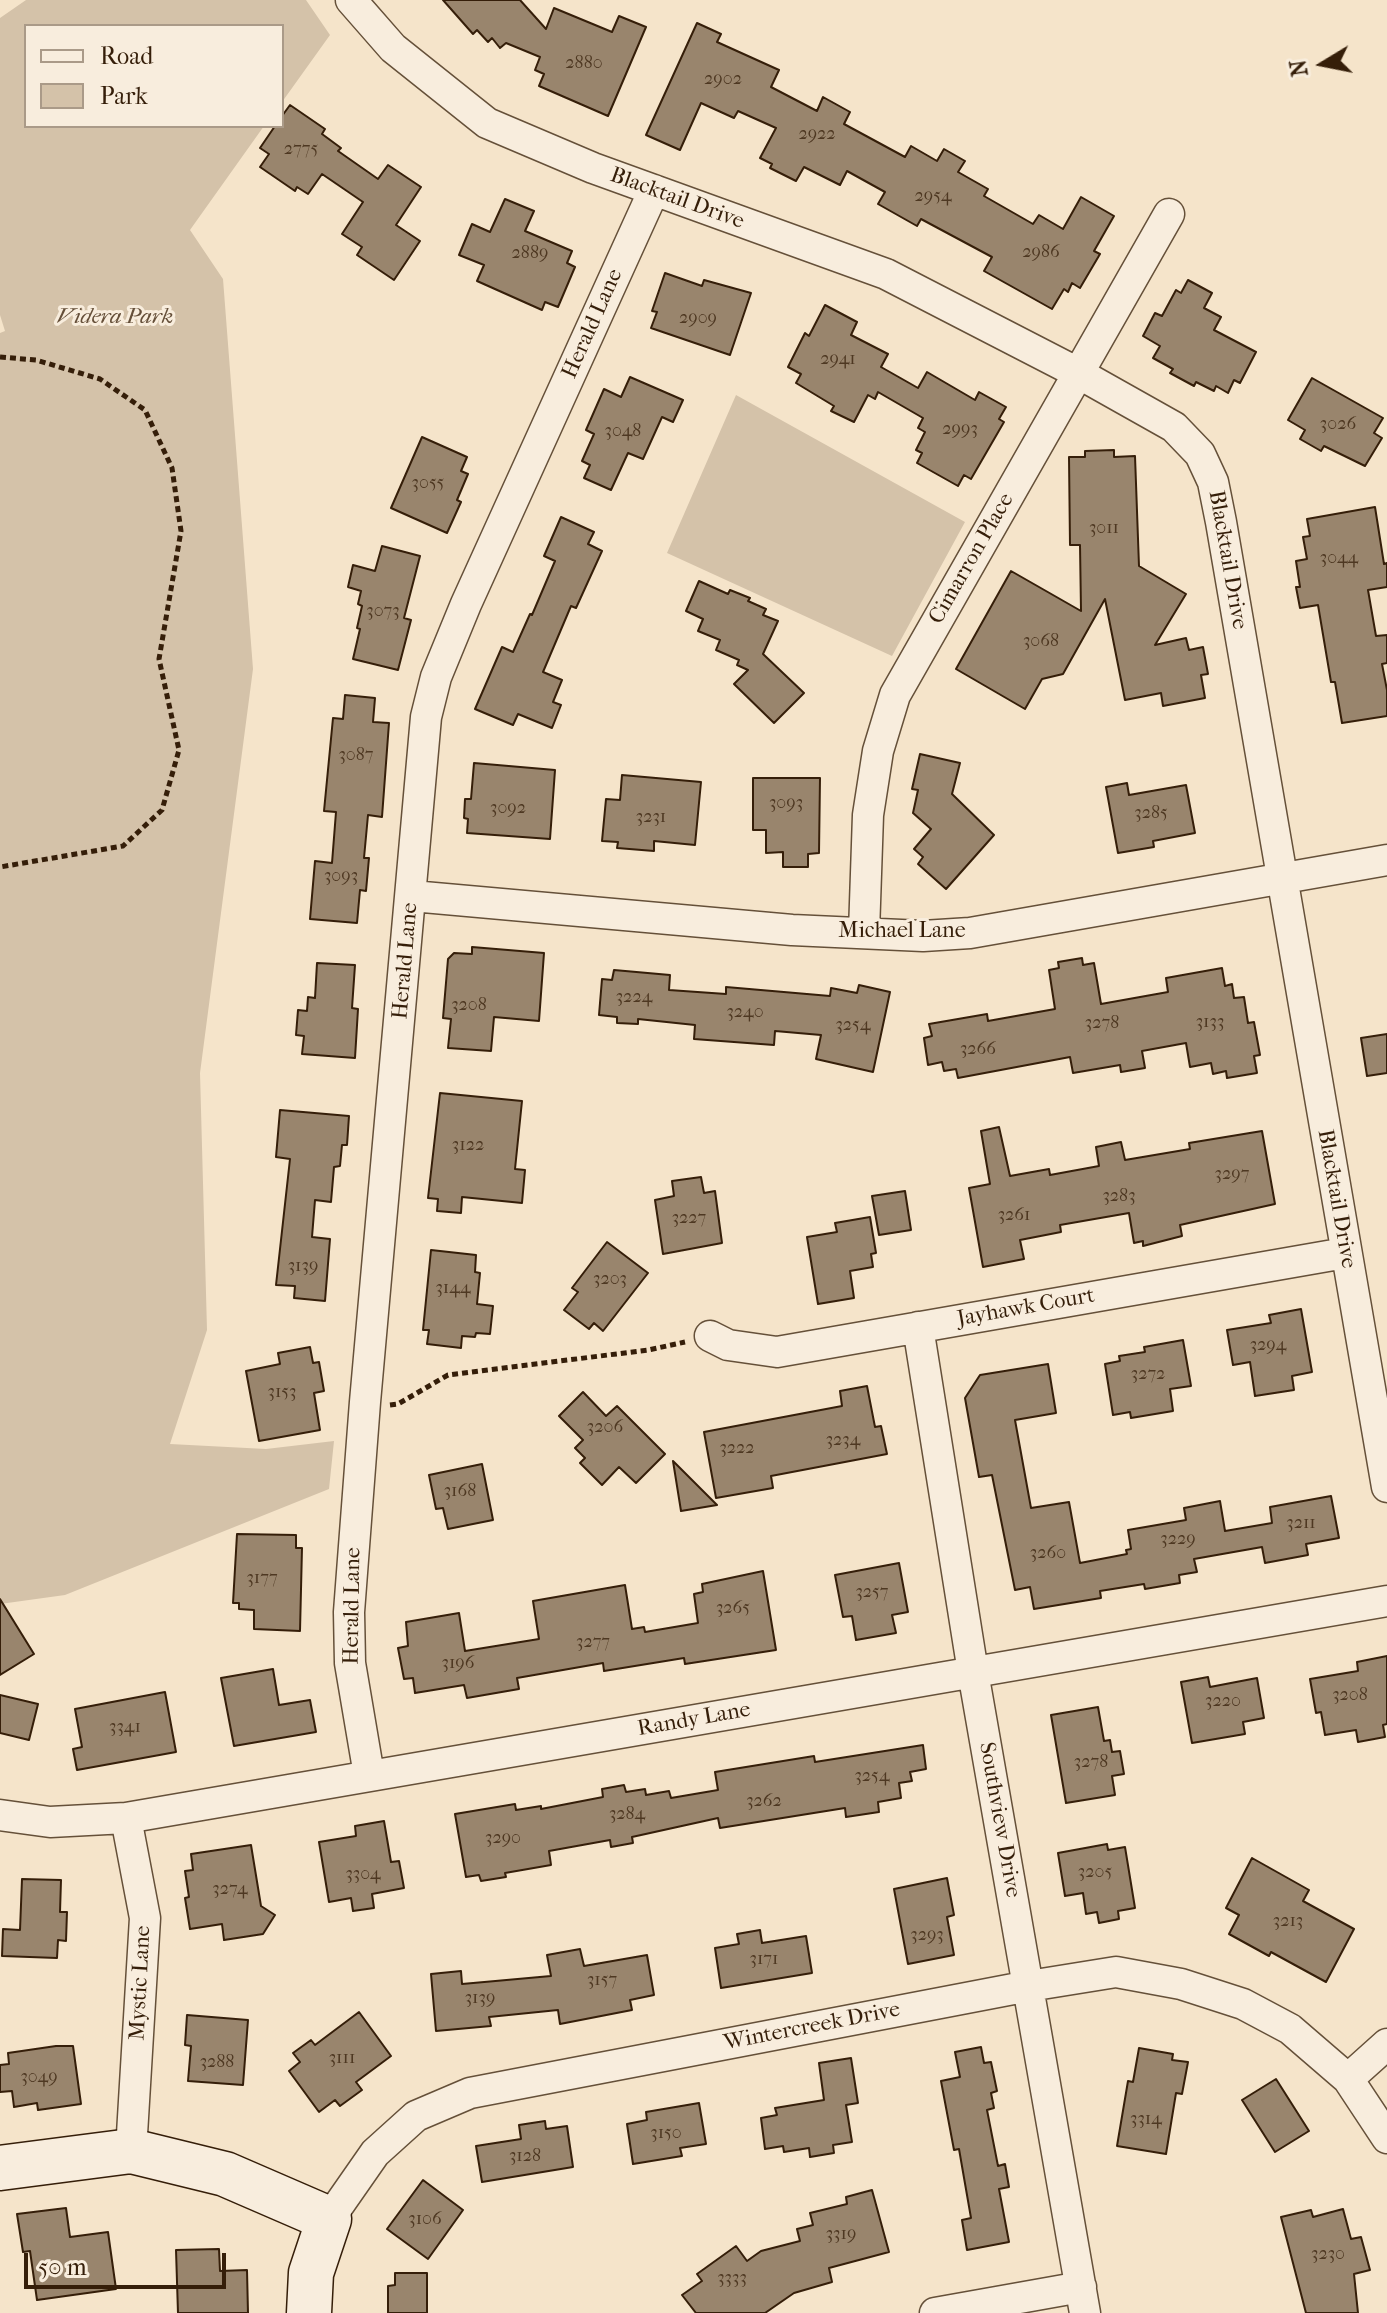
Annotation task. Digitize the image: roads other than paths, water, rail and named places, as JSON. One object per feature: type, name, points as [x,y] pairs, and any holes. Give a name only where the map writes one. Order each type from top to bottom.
[{"type":"street","name":"Blacktail Drive","points":[[351,0],[393,48],[487,123],[593,168],[886,274],[1078,373],[1174,427],[1200,454],[1213,482],[1387,1487]]},
{"type":"street","name":"Herald Lane","points":[[369,1775],[350,1663],[349,1612],[426,717],[436,677],[466,604],[654,190]]},
{"type":"street","name":"Cimarron Place","points":[[864,932],[868,815],[878,751],[895,695],[1169,214]]},
{"type":"street","name":"Michael Lane","points":[[412,896],[792,930],[923,936],[970,933],[1387,860]]},
{"type":"street","name":"Jayhawk Court","points":[[710,1336],[728,1345],[777,1352],[1345,1253]]},
{"type":"street","name":"Southview Drive","points":[[918,1327],[973,1672],[1083,2300]]},
{"type":"street","name":"Randy Lane","points":[[0,1815],[50,1822],[126,1818],[1387,1601]]},
{"type":"street","name":"Mystic Lane","points":[[126,1818],[145,1918],[131,2151]]},
{"type":"street","name":"Wintercreek Drive","points":[[309,2313],[311,2273],[329,2219],[375,2153],[416,2116],[470,2093],[1029,1986],[1116,1972],[1181,1984],[1243,2004],[1290,2029],[1348,2079],[1387,2138]]},
{"type":"street","points":[[1348,2079],[1387,2044]]},
{"type":"street","points":[[0,2168],[131,2151],[225,2174],[329,2219]]},
{"type":"street","points":[[935,2313],[1083,2300]]},
{"type":"park label","name":"Videra Park","points":[[115,318]]}]
